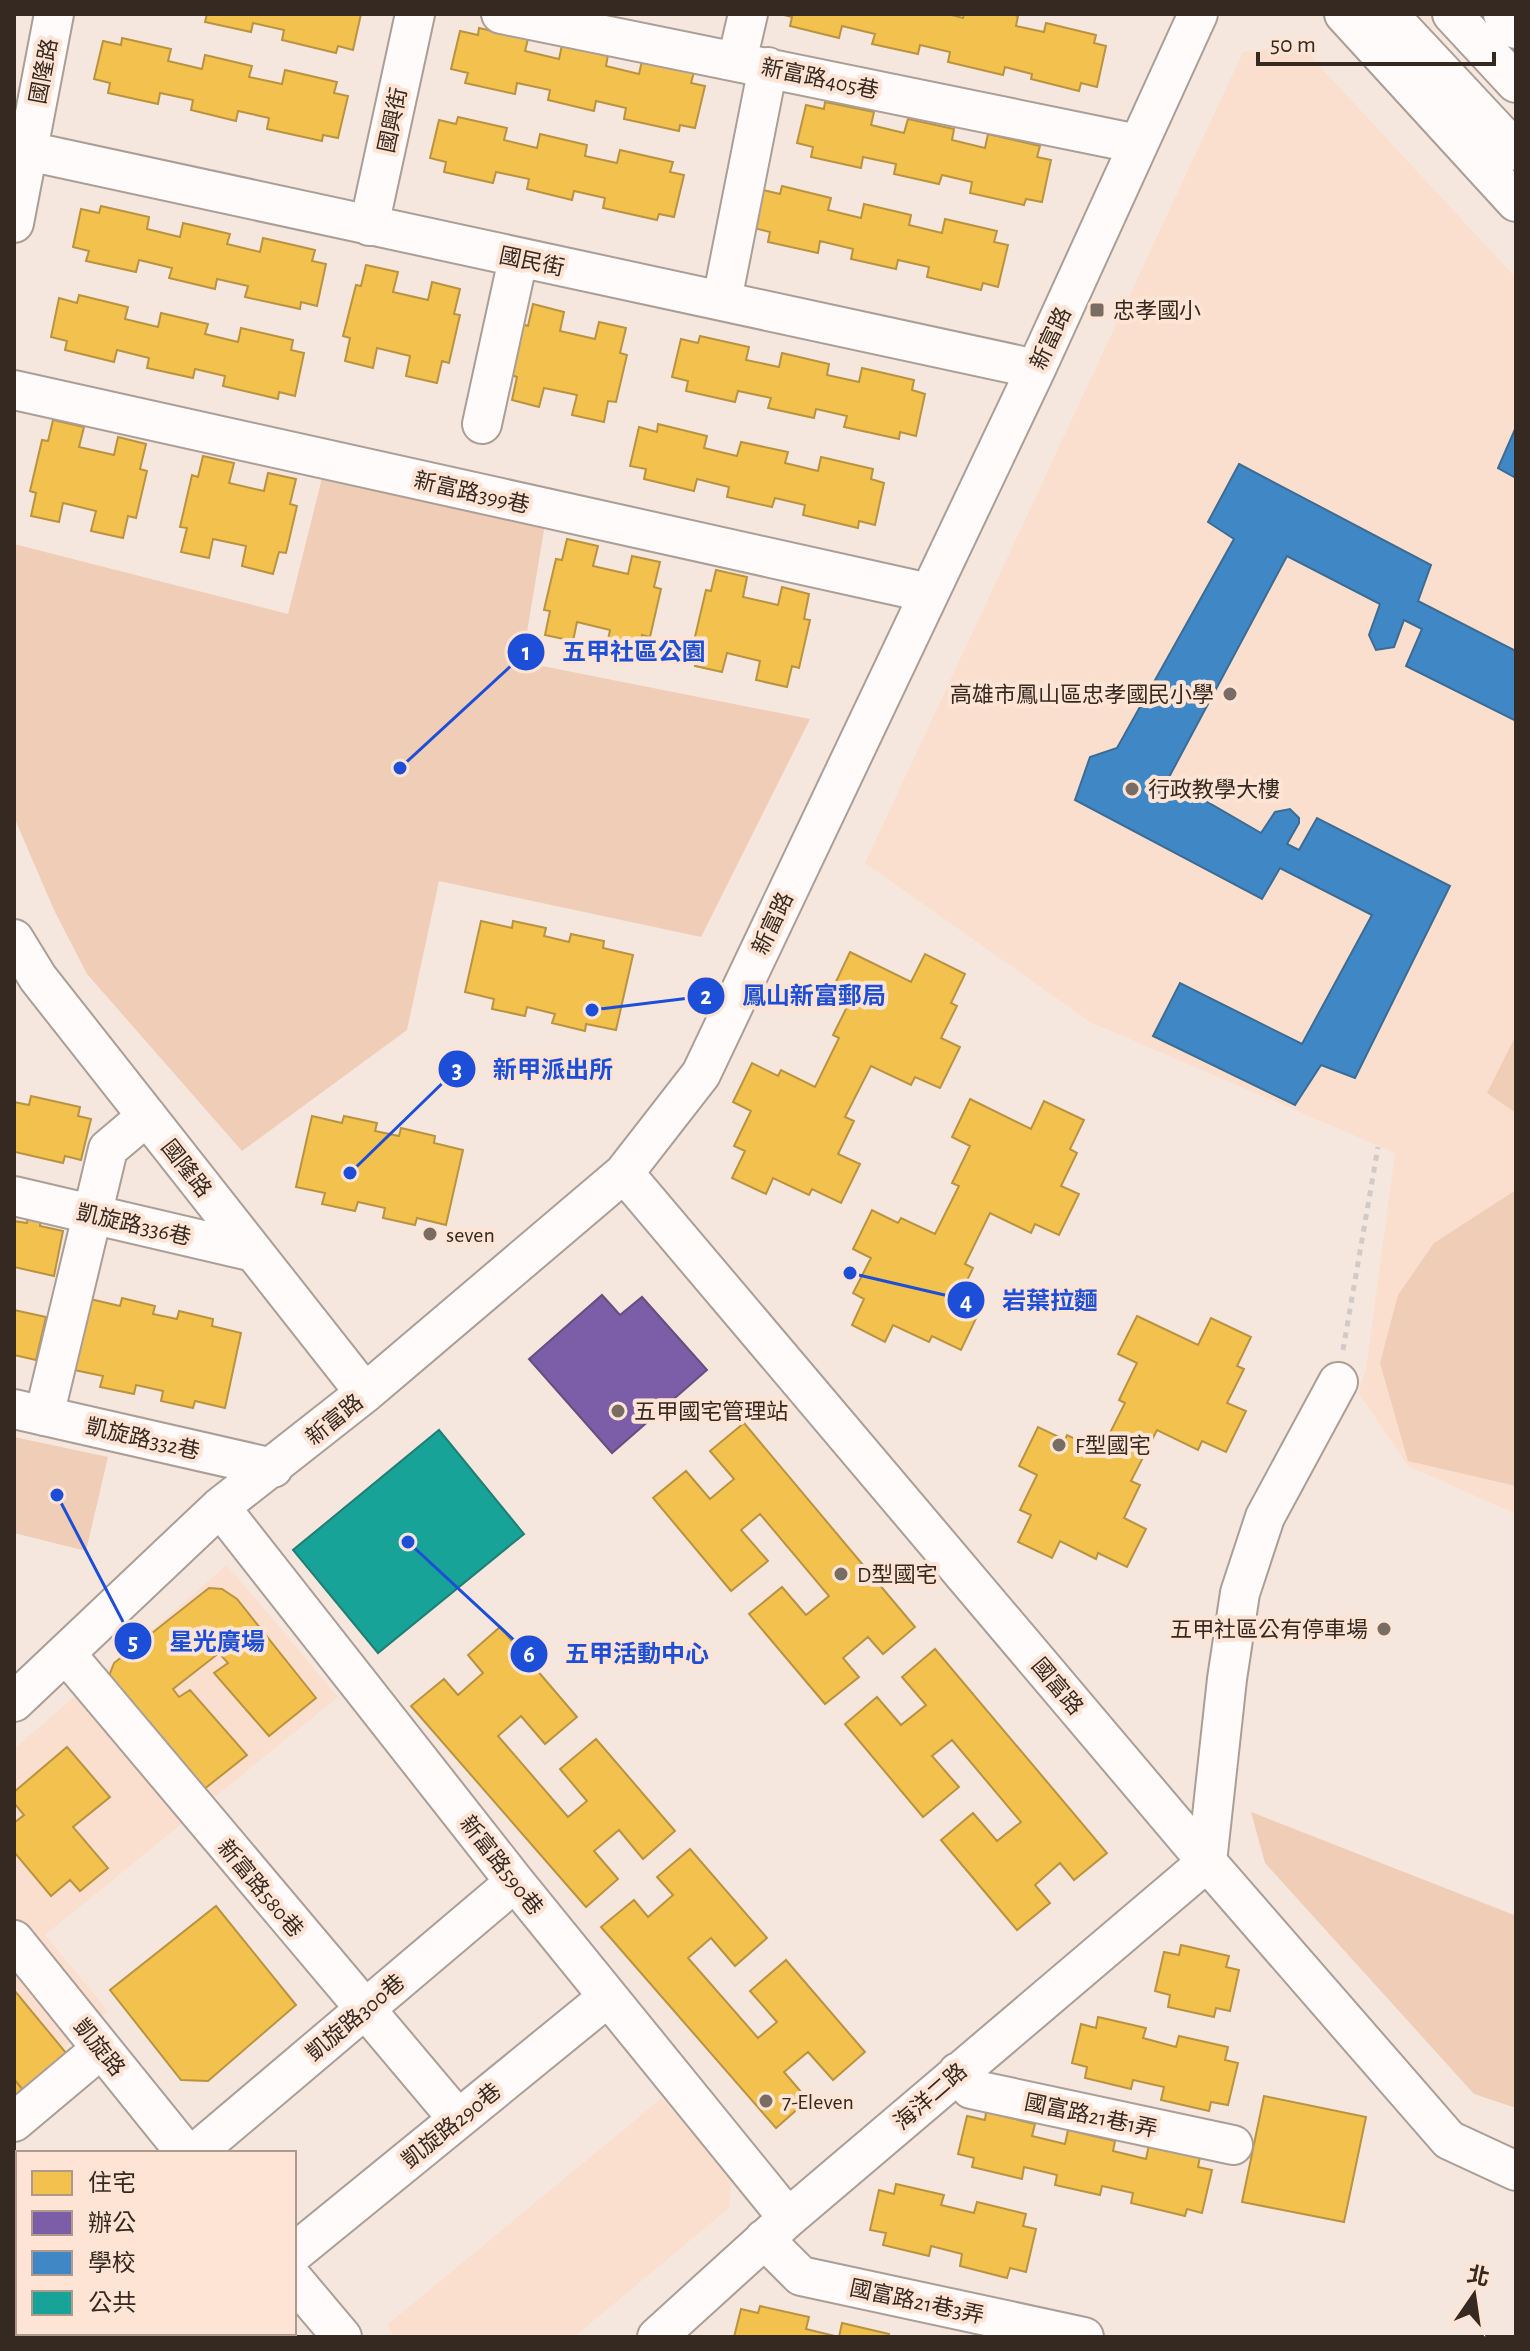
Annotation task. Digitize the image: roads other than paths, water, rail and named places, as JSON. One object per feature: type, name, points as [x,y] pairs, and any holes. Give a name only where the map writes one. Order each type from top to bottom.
[{"type":"street","name":"國隆路","points":[[14,223],[21,150],[54,14]]},
{"type":"street","name":"國興街","points":[[369,226],[415,14]]},
{"type":"street","name":"新富路405巷","points":[[501,14],[1138,144]]},
{"type":"street","points":[[722,300],[752,64],[748,14]]},
{"type":"street","name":"新富路","points":[[14,1702],[220,1507],[365,1393],[624,1173],[701,1074],[1036,369],[1198,14]]},
{"type":"street","points":[[1344,14],[1516,202]]},
{"type":"street","points":[[1388,14],[1516,151]]},
{"type":"street","points":[[1452,14],[1516,83]]},
{"type":"street","points":[[1503,14],[1516,29]]},
{"type":"street","name":"國民街","points":[[21,150],[1036,369]]},
{"type":"street","points":[[482,424],[518,259]]},
{"type":"street","name":"新富路399巷","points":[[14,390],[929,593]]},
{"type":"street","name":"國隆路","points":[[14,939],[26,976],[147,1116],[365,1393]]},
{"type":"street","points":[[29,1412],[92,1214],[108,1149],[147,1116]]},
{"type":"street","name":"國富路","points":[[624,1173],[1207,1862],[1438,2127],[1516,2171]]},
{"type":"street","name":"凱旋路336巷","points":[[14,1196],[254,1252]]},
{"type":"street","points":[[1207,1862],[1227,1679],[1240,1593],[1265,1517],[1338,1382]]},
{"type":"street","name":"凱旋路332巷","points":[[29,1412],[273,1468]]},
{"type":"street","name":"新富路590巷","points":[[220,1507],[608,1997],[776,2229]]},
{"type":"street","name":"新富路580巷","points":[[67,1655],[363,2010],[458,2119]]},
{"type":"street","name":"海洋二路","points":[[657,2337],[776,2229],[1207,1862]]},
{"type":"street","name":"凱旋路300巷","points":[[197,2151],[515,1882]]},
{"type":"street","name":"凱旋路","points":[[14,1940],[184,2151]]},
{"type":"street","name":"凱旋路290巷","points":[[296,2251],[608,1997]]},
{"type":"street","points":[[14,2122],[101,2049]]},
{"type":"street","name":"國富路21巷1弄","points":[[958,2072],[971,2089],[1233,2145]]},
{"type":"street","name":"國富路21巷3弄","points":[[776,2229],[801,2276],[1084,2337]]},
{"type":"street","points":[[296,2282],[342,2337]]},
{"type":"place","name":"忠孝國小","points":[[1097,310]]},
{"type":"place","name":"高雄市鳳山區忠孝國民小學","points":[[1230,694]]},
{"type":"place","name":"五甲社區公園","points":[[400,768]]},
{"type":"place","name":"行政教學大樓","points":[[1132,789]]},
{"type":"place","name":"鳳山新富郵局","points":[[592,1010]]},
{"type":"place","name":"新甲派出所","points":[[350,1173]]},
{"type":"place","name":"seven","points":[[430,1234]]},
{"type":"place","name":"岩葉拉麵","points":[[850,1273]]},
{"type":"place","name":"五甲國宅管理站","points":[[618,1411]]},
{"type":"place","name":"F型國宅","points":[[1059,1445]]},
{"type":"place","name":"星光廣場","points":[[57,1495]]},
{"type":"place","name":"五甲活動中心","points":[[408,1542]]},
{"type":"place","name":"D型國宅","points":[[841,1574]]},
{"type":"place","name":"五甲社區公有停車場","points":[[1384,1629]]},
{"type":"place","name":"7-Eleven","points":[[766,2101]]}]
